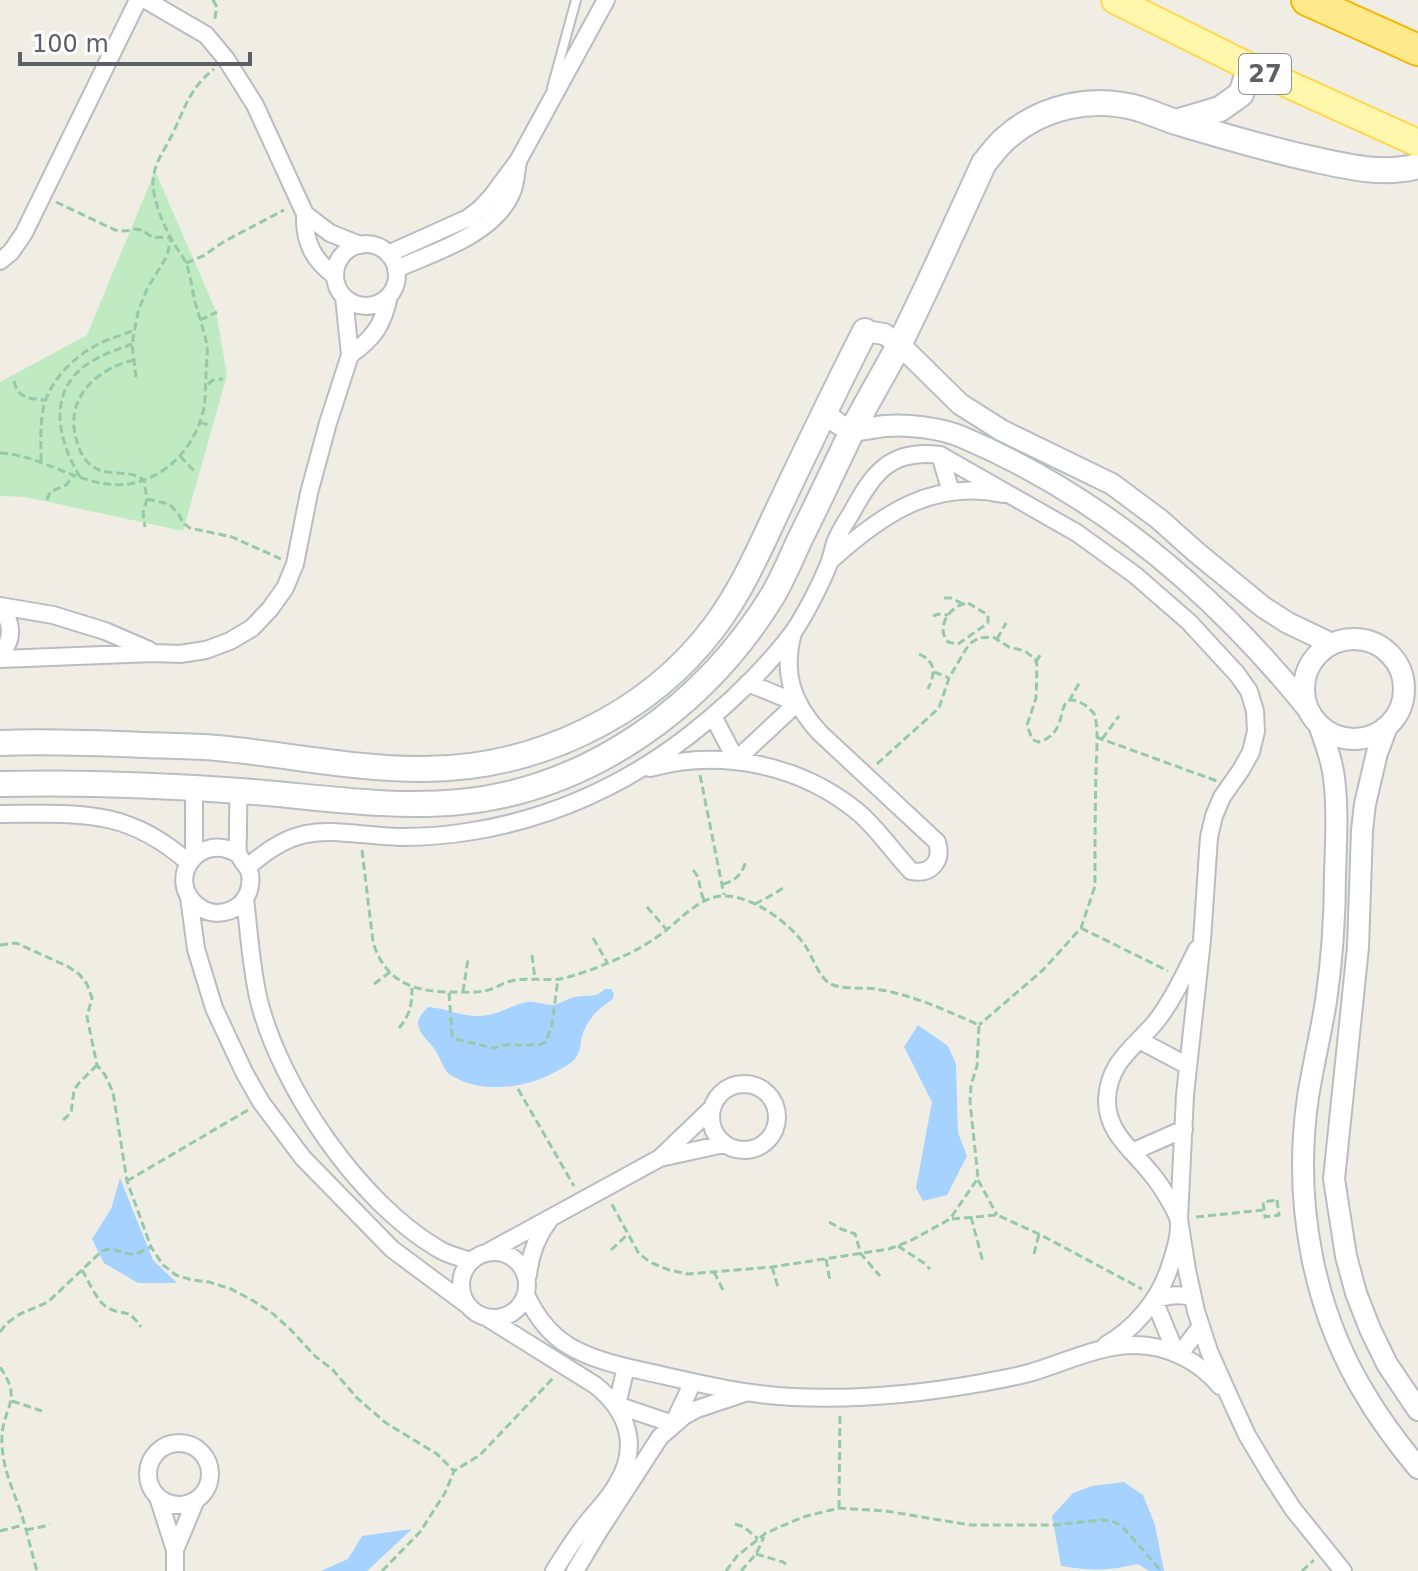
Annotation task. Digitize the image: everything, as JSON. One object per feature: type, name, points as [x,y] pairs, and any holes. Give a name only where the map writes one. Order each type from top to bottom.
[{"type":"highway","points":[[1307,0],[1418,50]]},
{"type":"main road","name":"27","points":[[1115,0],[1250,67],[1418,143]]},
{"type":"main road","points":[[1176,122],[1220,109],[1241,94],[1250,67]]},
{"type":"main road","points":[[0,784],[194,788],[408,805],[463,801],[518,791],[570,773],[620,748],[676,709],[707,681],[744,639],[774,593],[853,430],[899,344],[984,163],[1003,141],[1027,122],[1053,110],[1082,103],[1112,103],[1260,147],[1355,168],[1400,171],[1418,166]]},
{"type":"main road","points":[[0,743],[55,741],[215,748],[422,769],[469,767],[516,758],[562,743],[605,722],[645,695],[681,664],[713,629],[740,589],[865,331]]},
{"type":"street","points":[[0,261],[11,252],[24,233],[138,0]]},
{"type":"street","points":[[146,0],[206,35],[226,59],[255,105],[301,208],[307,243],[323,268],[335,276]]},
{"type":"street","points":[[392,262],[460,240],[486,215],[505,207],[514,190],[518,161],[606,0]]},
{"type":"street","points":[[301,208],[330,233],[360,245],[375,246],[392,262],[397,279],[389,296],[382,302],[358,305],[344,297]]},
{"type":"street","points":[[0,656],[180,654],[206,650],[252,628],[270,609],[285,588],[295,564],[313,479],[350,355],[344,297],[338,287],[336,268],[345,253],[360,245]]},
{"type":"street","points":[[350,355],[365,345],[377,331],[389,296]]},
{"type":"street","points":[[865,331],[884,334],[899,344],[960,404],[1001,430],[1112,484],[1159,519],[1263,607],[1332,644]]},
{"type":"street","points":[[825,411],[836,422],[853,430],[887,425],[949,432],[991,449],[1059,486],[1148,547],[1235,625],[1273,665],[1313,717],[1337,737],[1368,738],[1394,721],[1411,702],[1401,671],[1390,654],[1380,646],[1357,639],[1332,644],[1320,652],[1310,664],[1305,678],[1304,693],[1313,717],[1328,750],[1336,803],[1335,902],[1326,1000],[1308,1096],[1303,1141],[1303,1186],[1307,1230],[1329,1317],[1367,1398],[1418,1468]]},
{"type":"street","points":[[243,860],[295,836],[313,832],[331,830],[403,837],[506,825],[604,791],[679,743],[748,683],[794,629],[864,489],[884,466],[911,454],[940,455],[1016,497],[1077,533],[1135,575],[1189,622],[1237,674],[1249,691],[1255,711],[1256,731],[1251,752],[1222,797],[1209,837],[1202,940],[1188,1066],[1179,1219],[1173,1259],[1155,1298],[1129,1329],[1098,1350]]},
{"type":"street","points":[[940,455],[951,492]]},
{"type":"street","points":[[864,489],[885,516]]},
{"type":"street","points":[[830,561],[885,516],[917,500],[951,492],[984,492],[1016,497]]},
{"type":"street","points":[[0,606],[53,615],[105,631],[154,653]]},
{"type":"street","points":[[0,606],[8,616],[11,628],[10,640],[0,656]]},
{"type":"street","points":[[634,774],[674,762],[697,759],[736,760],[779,770],[833,794],[857,812],[911,871],[930,870],[938,861],[940,848],[937,842],[820,733],[797,703],[788,666],[794,629]]},
{"type":"street","points":[[748,683],[797,703]]},
{"type":"street","points":[[736,760],[797,703]]},
{"type":"street","points":[[713,716],[736,760]]},
{"type":"street","points":[[1386,729],[1365,804],[1358,947],[1334,1179],[1346,1256],[1356,1293],[1387,1364],[1418,1410]]},
{"type":"street","points":[[194,788],[192,859],[185,877],[186,891],[201,909],[217,913],[233,909],[245,898]]},
{"type":"street","points":[[239,791],[243,860],[250,883],[245,898],[259,1000],[284,1066],[318,1128],[354,1174],[387,1208],[435,1248],[471,1261]]},
{"type":"street","points":[[1336,803],[1365,804]]},
{"type":"street","points":[[0,814],[82,814],[121,821],[192,859]]},
{"type":"street","points":[[192,859],[208,848],[224,847],[243,860]]},
{"type":"street","points":[[189,897],[196,949],[214,1008],[261,1102],[303,1158],[392,1249],[477,1313],[595,1385],[617,1405],[629,1437],[625,1470],[592,1527],[575,1571]]},
{"type":"street","points":[[1202,940],[1159,1018],[1115,1068],[1108,1085],[1107,1104],[1111,1122],[1119,1138],[1165,1193],[1179,1219],[1201,1326],[1214,1363],[1247,1435],[1293,1509],[1343,1571]]},
{"type":"street","points":[[1139,1040],[1188,1066]]},
{"type":"street","points":[[743,1083],[763,1089],[776,1106],[778,1116],[771,1136],[755,1149],[744,1150],[724,1144],[711,1122],[716,1099],[723,1091],[743,1083]]},
{"type":"street","points":[[660,1158],[712,1108]]},
{"type":"street","points":[[1132,1152],[1184,1129]]},
{"type":"street","points":[[466,1304],[461,1278],[471,1261],[479,1255],[660,1158],[724,1144]]},
{"type":"street","points":[[486,1317],[496,1318],[515,1312],[522,1304],[535,1243],[554,1215]]},
{"type":"street","points":[[488,1252],[498,1251],[516,1259],[528,1275]]},
{"type":"street","points":[[526,1295],[543,1324],[582,1353],[626,1367],[746,1392],[793,1397],[919,1392],[1028,1373],[1098,1350],[1137,1345],[1176,1353],[1205,1371],[1229,1396]]},
{"type":"street","points":[[1155,1298],[1193,1297]]},
{"type":"street","points":[[1155,1298],[1176,1353]]},
{"type":"street","points":[[1176,1353],[1201,1326]]},
{"type":"street","points":[[617,1405],[626,1367]]},
{"type":"street","points":[[673,1424],[693,1382]]},
{"type":"street","points":[[554,1571],[673,1424],[697,1409],[746,1392]]},
{"type":"street","points":[[617,1405],[673,1424]]},
{"type":"street","points":[[183,1443],[200,1451],[207,1459],[210,1468],[208,1488],[195,1502],[185,1505],[166,1503],[152,1490],[149,1480],[151,1461],[164,1447],[183,1443]]},
{"type":"street","points":[[158,1497],[175,1550],[175,1571]]},
{"type":"street","points":[[175,1550],[195,1502]]},
{"type":"lane","points":[[545,111],[576,0]]},
{"type":"path","points":[[206,35],[215,22],[217,7],[213,0]]},
{"type":"path","points":[[0,453],[41,461],[73,476],[127,484],[150,478],[167,468],[180,456],[196,432],[204,410],[207,347],[186,263],[171,238],[156,201],[154,173],[185,104],[203,78],[226,59]]},
{"type":"path","points":[[42,196],[115,230],[136,229],[152,237],[171,238]]},
{"type":"path","points":[[186,263],[267,220],[301,208]]},
{"type":"path","points":[[136,377],[132,344],[138,312],[147,289],[167,256],[171,238]]},
{"type":"path","points":[[200,320],[217,312]]},
{"type":"path","points":[[41,461],[43,410],[58,379],[75,360],[99,344],[134,330]]},
{"type":"path","points":[[80,477],[70,461],[59,425],[59,413],[68,385],[86,365],[132,344]]},
{"type":"path","points":[[134,360],[101,372],[87,386],[74,412],[74,428],[76,442],[94,468],[117,474],[132,473],[144,480]]},
{"type":"path","points":[[205,387],[213,380],[223,379]]},
{"type":"path","points":[[14,381],[18,392],[28,399],[46,400]]},
{"type":"path","points":[[200,422],[211,426]]},
{"type":"path","points":[[180,456],[195,472]]},
{"type":"path","points":[[47,500],[50,492],[69,483],[73,476]]},
{"type":"path","points":[[144,480],[147,499],[143,513],[145,527]]},
{"type":"path","points":[[147,499],[169,504],[190,528],[232,537],[295,564]]},
{"type":"path","points":[[944,598],[974,605],[988,615],[988,623],[958,644],[948,642],[942,634],[948,615],[963,604]]},
{"type":"path","points":[[933,616],[948,615]]},
{"type":"path","points":[[997,639],[1006,623]]},
{"type":"path","points":[[980,629],[984,637]]},
{"type":"path","points":[[865,774],[939,708],[949,678],[972,642],[984,637],[997,639],[1009,647],[1031,654],[1036,663]]},
{"type":"path","points":[[1042,652],[1036,663],[1036,698],[1027,725],[1032,739],[1038,742],[1045,740],[1058,729],[1064,705],[1081,680]]},
{"type":"path","points":[[919,654],[930,661],[934,672],[928,689]]},
{"type":"path","points":[[934,672],[949,678]]},
{"type":"path","points":[[997,1215],[978,1178],[970,1102],[977,1066],[979,1025],[1043,970],[1081,928],[1095,886],[1096,737],[1093,712],[1073,700],[1068,701]]},
{"type":"path","points":[[1102,739],[1119,716]]},
{"type":"path","points":[[1096,737],[1230,785]]},
{"type":"path","points":[[697,759],[724,895]]},
{"type":"path","points":[[361,834],[376,953],[390,972],[412,988],[448,992],[484,991],[512,981],[558,979],[583,973],[638,949],[667,930],[684,913],[724,895],[754,904],[788,926],[804,944],[828,982],[835,986],[906,994],[979,1025]]},
{"type":"path","points":[[722,885],[741,874],[746,860]]},
{"type":"path","points":[[693,870],[705,901]]},
{"type":"path","points":[[754,904],[786,886]]},
{"type":"path","points":[[647,907],[667,930]]},
{"type":"path","points":[[1081,928],[1182,978]]},
{"type":"path","points":[[593,938],[607,962]]},
{"type":"path","points":[[0,945],[16,943],[67,966],[87,984],[92,998],[87,1017],[97,1065],[113,1092],[127,1181],[151,1247],[163,1265],[176,1275],[231,1289],[272,1313],[332,1369],[357,1398],[386,1423],[437,1454],[454,1471]]},
{"type":"path","points":[[532,955],[535,980]]},
{"type":"path","points":[[463,992],[468,959]]},
{"type":"path","points":[[374,984],[390,972]]},
{"type":"path","points":[[448,992],[455,1039],[494,1048],[502,1045],[538,1045],[546,1042],[552,1024],[558,979]]},
{"type":"path","points":[[399,1028],[412,1005],[412,988]]},
{"type":"path","points":[[63,1120],[71,1113],[74,1090],[97,1065]]},
{"type":"path","points":[[518,1089],[582,1200]]},
{"type":"path","points":[[127,1181],[261,1102]]},
{"type":"path","points":[[603,1188],[639,1254],[669,1270],[688,1274],[772,1267],[898,1246],[950,1219],[978,1178]]},
{"type":"path","points":[[1277,1200],[1279,1215],[1266,1217],[1263,1210],[1263,1202],[1277,1200]]},
{"type":"path","points":[[1179,1219],[1263,1210]]},
{"type":"path","points":[[950,1219],[997,1215],[1039,1234],[1155,1298]]},
{"type":"path","points":[[971,1217],[983,1262]]},
{"type":"path","points":[[829,1222],[855,1234],[861,1254],[880,1276]]},
{"type":"path","points":[[611,1250],[628,1234]]},
{"type":"path","points":[[1034,1254],[1039,1234]]},
{"type":"path","points":[[898,1246],[930,1269]]},
{"type":"path","points":[[0,1332],[20,1314],[48,1302],[107,1248],[135,1254],[151,1247]]},
{"type":"path","points":[[826,1259],[830,1281]]},
{"type":"path","points":[[772,1267],[778,1287]]},
{"type":"path","points":[[82,1270],[107,1308],[133,1316],[141,1327]]},
{"type":"path","points":[[714,1272],[723,1290]]},
{"type":"path","points":[[382,1571],[420,1532],[445,1493],[454,1471],[480,1455],[565,1366]]},
{"type":"path","points":[[0,1367],[11,1384],[12,1401],[4,1420],[1,1441],[7,1476],[36,1570]]},
{"type":"path","points":[[839,1508],[840,1397]]},
{"type":"path","points":[[12,1401],[42,1411]]},
{"type":"path","points":[[726,1571],[737,1556],[766,1533],[803,1517],[839,1508],[886,1511],[970,1525],[1112,1521],[1129,1534],[1161,1571]]},
{"type":"path","points":[[735,1524],[759,1539]]},
{"type":"path","points":[[0,1531],[50,1525]]},
{"type":"path","points":[[741,1571],[756,1554],[766,1533]]},
{"type":"path","points":[[756,1554],[783,1562],[789,1567]]},
{"type":"green space","points":[[155,171],[216,311],[227,375],[183,531],[25,497],[0,496],[0,382],[87,335]]},
{"type":"water","points":[[611,989],[613,999],[590,1019],[575,1059],[549,1075],[528,1083],[493,1087],[460,1080],[445,1069],[418,1022],[428,1007],[485,1016],[527,1002],[555,1004],[595,995]]},
{"type":"water","points":[[918,1025],[948,1046],[956,1064],[958,1133],[967,1156],[947,1195],[923,1201],[916,1188],[932,1102],[904,1047]]},
{"type":"water","points":[[120,1178],[153,1260],[177,1283],[138,1283],[104,1263],[92,1239],[111,1209]]},
{"type":"water","points":[[1124,1482],[1143,1495],[1155,1525],[1164,1571],[1149,1571],[1138,1564],[1099,1570],[1061,1566],[1052,1516],[1073,1493],[1092,1486]]},
{"type":"water","points":[[412,1529],[367,1571],[321,1571],[348,1559],[362,1536]]}]
